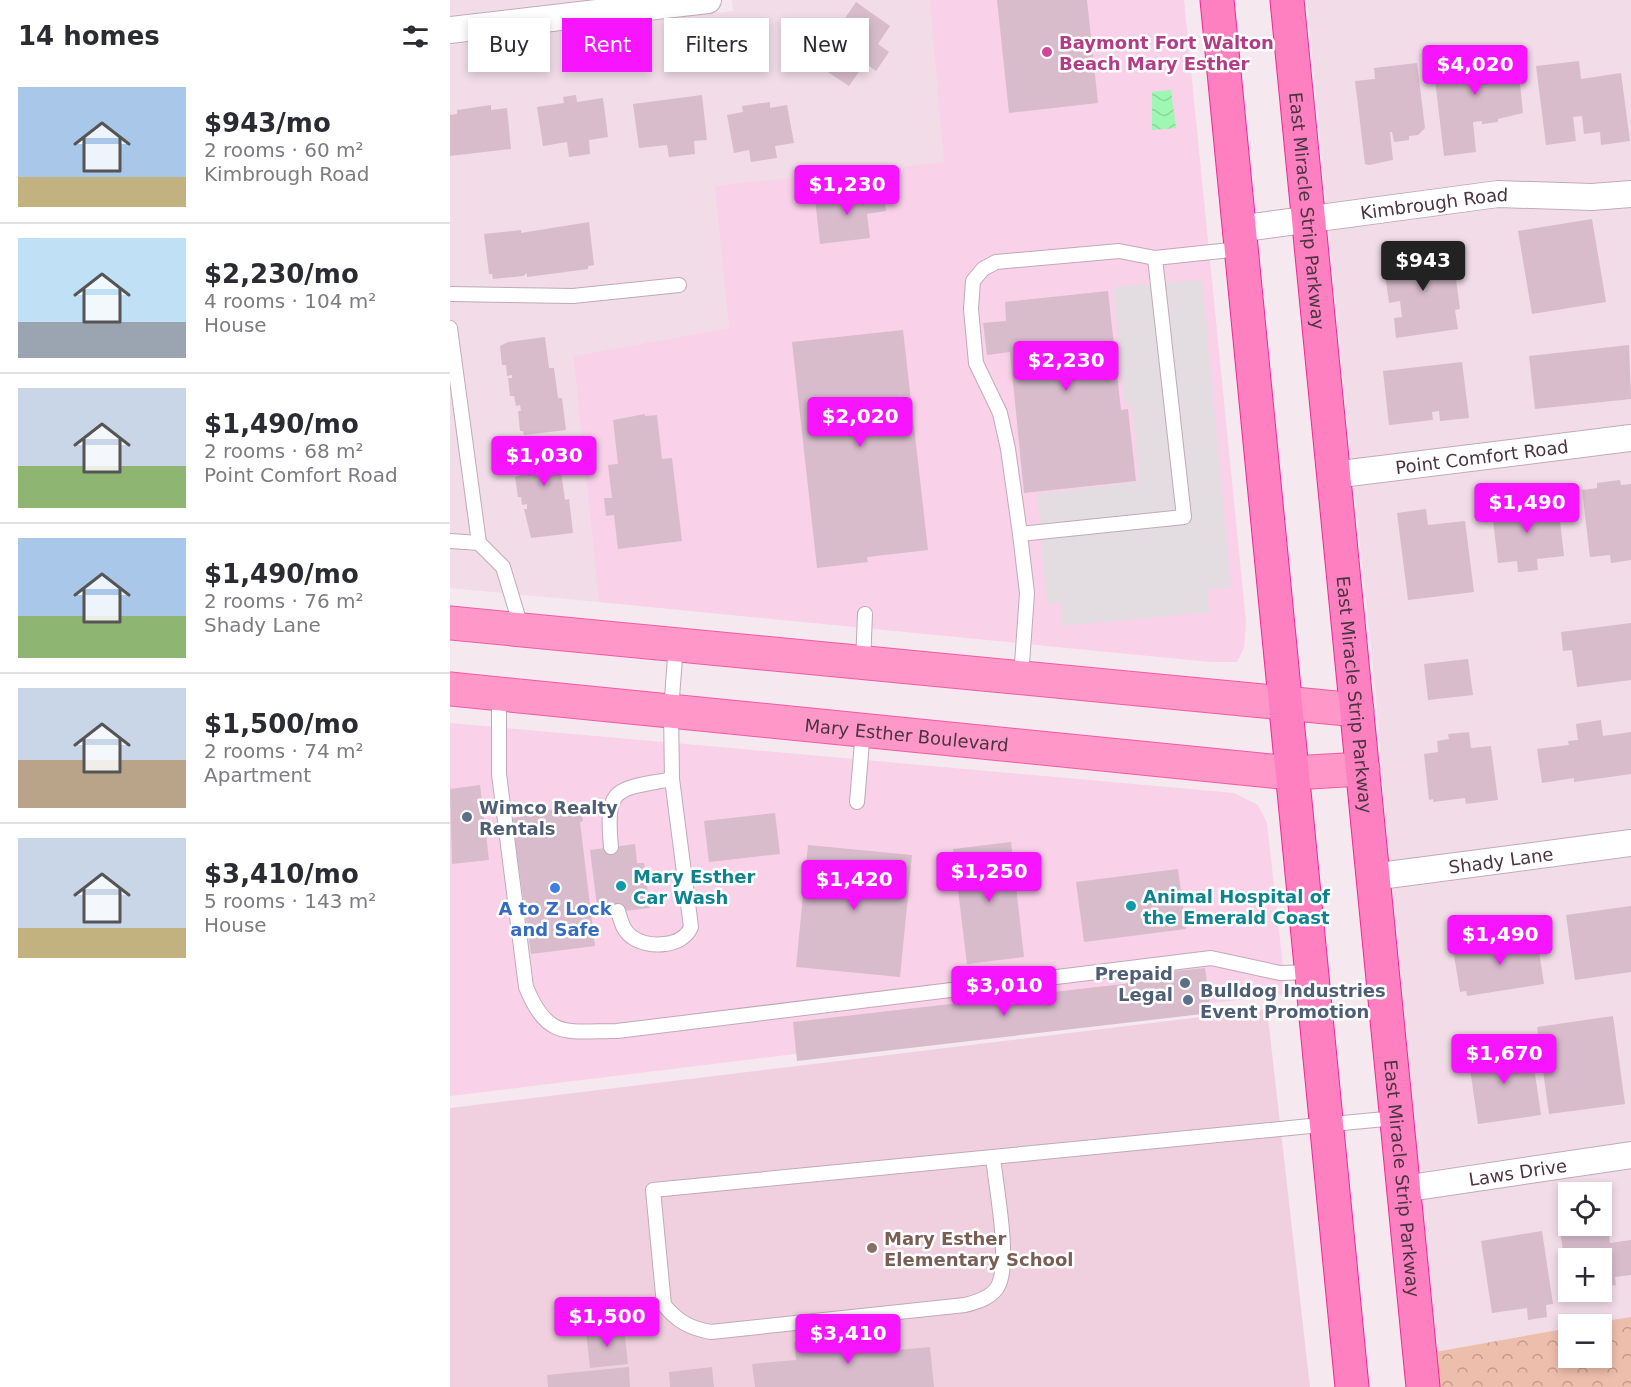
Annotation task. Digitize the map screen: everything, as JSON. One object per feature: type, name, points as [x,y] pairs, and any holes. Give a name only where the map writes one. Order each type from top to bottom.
[{"type":"highway","points":[[1217,0],[1352,1387]]},
{"type":"highway","name":"East Miracle Strip Parkway","points":[[1287,0],[1423,1387]]},
{"type":"main road","points":[[450,622],[1357,710]]},
{"type":"main road","name":"Mary Esther Boulevard","points":[[450,689],[1291,773],[1363,769]]},
{"type":"street","points":[[450,30],[708,0]]},
{"type":"street","name":"Kimbrough Road","points":[[1239,239],[1307,220],[1498,194],[1592,197],[1631,194]]},
{"type":"street","name":"Point Comfort Road","points":[[1333,475],[1631,438]]},
{"type":"street","name":"Shady Lane","points":[[1372,878],[1631,843]]},
{"type":"street","name":"Laws Drive","points":[[1403,1188],[1631,1155]]},
{"type":"lane","points":[[1021,678],[1027,593],[1008,449],[999,413],[976,363],[971,309],[974,281],[983,269],[996,262],[1119,251],[1155,258],[1239,239]]},
{"type":"lane","points":[[1020,534],[1184,517],[1155,258]]},
{"type":"lane","points":[[450,294],[573,296],[679,285]]},
{"type":"lane","points":[[450,328],[480,543],[502,567],[522,630]]},
{"type":"lane","points":[[450,541],[480,543]]},
{"type":"lane","points":[[863,662],[865,614]]},
{"type":"lane","points":[[618,912],[622,925],[631,937],[645,942],[679,942],[688,936],[692,927],[672,779],[671,711],[676,644]]},
{"type":"lane","points":[[499,694],[499,774],[526,987],[537,1012],[550,1026],[577,1031],[617,1031],[1211,958],[1280,973],[1311,972]]},
{"type":"lane","points":[[857,802],[863,730]]},
{"type":"lane","points":[[611,847],[610,803],[614,794],[627,787],[672,779]]},
{"type":"lane","points":[[993,1157],[1003,1260],[999,1285],[983,1300],[965,1305],[711,1332],[690,1327],[674,1317],[664,1305],[652,1190],[993,1157],[1326,1125],[1396,1118]]},
{"type":"shaded area","points":[[450,0],[588,0],[450,16]]},
{"type":"shaded area","points":[[732,0],[930,0],[945,162],[716,186],[729,328],[573,356],[599,602],[450,588],[450,45],[468,43],[468,72],[550,72],[550,33],[562,32],[562,72],[652,72],[652,21],[664,19],[664,72],[769,72],[769,18],[675,18],[733,11]]},
{"type":"shaded area","points":[[930,0],[1184,0],[1246,622],[1244,648],[1237,662],[1211,662],[599,602],[573,356],[729,328],[715,186],[944,162]]},
{"type":"shaded area","points":[[1307,0],[1631,0],[1631,180],[1592,183],[1496,180],[1326,203]]},
{"type":"shaded area","points":[[1498,208],[1591,211],[1631,208],[1631,424],[1351,459],[1329,231]]},
{"type":"shaded area","points":[[1202,280],[1231,587],[1208,590],[1209,612],[1062,626],[1061,602],[1047,605],[1037,494],[1139,481],[1132,405],[1125,405],[1113,287]]},
{"type":"shaded area","points":[[1631,452],[1631,829],[1389,861],[1376,697],[1354,487]]},
{"type":"shaded area","points":[[450,723],[1234,793],[1258,805],[1267,823],[1286,994],[450,1096]]},
{"type":"shaded area","points":[[1631,857],[1631,1141],[1418,1172],[1391,889]]},
{"type":"shaded area","name":"Mary Esther Elementary School","points":[[1267,1009],[1310,1387],[450,1387],[450,1108]]},
{"type":"shaded area","points":[[1631,1169],[1631,1317],[1612,1320],[1612,1314],[1558,1314],[1558,1330],[1435,1352],[1420,1200]]},
{"type":"green space","points":[[1631,1317],[1631,1387],[1439,1387],[1435,1352],[1558,1330],[1558,1368],[1612,1368],[1612,1320]]},
{"type":"water","points":[[1171,90],[1176,128],[1152,130],[1152,92]]},
{"type":"building","name":"Baymont Fort Walton Beach Mary Esther","points":[[997,0],[1087,0],[1098,103],[1009,113]]},
{"type":"building","points":[[856,2],[890,26],[878,44],[889,52],[876,71],[869,66],[869,18],[845,18]]},
{"type":"building","points":[[1496,52],[1497,56],[1517,54],[1523,113],[1498,119],[1498,122],[1482,124],[1482,121],[1473,122],[1476,152],[1444,156],[1433,63],[1453,61],[1453,57]]},
{"type":"building","points":[[1579,61],[1581,79],[1621,73],[1630,141],[1601,145],[1600,132],[1584,134],[1582,116],[1573,117],[1576,141],[1546,145],[1536,66]]},
{"type":"building","points":[[1417,63],[1425,128],[1418,135],[1409,136],[1409,140],[1394,142],[1392,132],[1390,132],[1393,160],[1365,164],[1355,81],[1375,79],[1374,68]]},
{"type":"building","points":[[828,72],[859,72],[849,86]]},
{"type":"building","points":[[576,95],[577,102],[603,98],[608,137],[589,140],[590,154],[569,157],[567,142],[543,146],[537,107],[564,103],[563,97]]},
{"type":"building","points":[[702,95],[707,140],[694,141],[695,154],[669,157],[667,145],[639,148],[633,104]]},
{"type":"building","points":[[770,102],[770,108],[787,105],[794,143],[775,146],[777,158],[751,162],[749,150],[734,153],[727,115],[743,112],[742,106]]},
{"type":"building","points":[[491,105],[491,110],[507,108],[511,149],[450,156],[450,115],[457,114],[457,110]]},
{"type":"building","points":[[884,191],[886,211],[867,214],[870,238],[820,244],[815,199]]},
{"type":"building","points":[[1592,219],[1606,302],[1532,314],[1518,231]]},
{"type":"building","points":[[589,222],[594,265],[588,266],[588,269],[527,277],[527,273],[523,276],[493,279],[492,274],[489,274],[484,234],[521,230],[521,233]]},
{"type":"building","points":[[1452,249],[1460,309],[1455,310],[1458,329],[1396,338],[1394,318],[1402,317],[1400,301],[1389,303],[1383,258]]},
{"type":"building","points":[[1108,291],[1121,410],[1128,409],[1136,481],[1024,493],[1010,352],[987,355],[983,323],[1006,321],[1005,302]]},
{"type":"building","points":[[903,330],[928,550],[867,557],[868,562],[817,568],[792,342]]},
{"type":"building","points":[[545,337],[549,368],[554,368],[558,398],[562,398],[566,430],[524,435],[523,431],[520,431],[518,411],[521,411],[520,405],[516,406],[514,396],[510,396],[508,378],[512,378],[512,375],[507,376],[506,365],[502,365],[500,346],[508,342]]},
{"type":"building","points":[[1629,345],[1631,399],[1535,409],[1529,356]]},
{"type":"building","points":[[1462,362],[1469,418],[1440,421],[1439,411],[1432,412],[1433,420],[1389,425],[1383,371]]},
{"type":"building","points":[[645,414],[645,416],[657,415],[662,459],[672,458],[682,541],[618,549],[614,515],[606,516],[604,498],[612,498],[608,465],[618,464],[613,420]]},
{"type":"building","points":[[561,437],[565,471],[561,471],[565,500],[569,499],[573,533],[531,538],[524,509],[527,509],[527,504],[522,505],[521,497],[518,497],[515,477],[523,474],[522,466],[518,466],[516,447],[519,447],[519,442]]},
{"type":"building","points":[[1620,480],[1621,485],[1631,484],[1631,560],[1611,563],[1610,555],[1590,557],[1582,490],[1597,488],[1597,483]]},
{"type":"building","points":[[1523,499],[1525,515],[1527,515],[1526,508],[1558,504],[1564,556],[1537,559],[1538,570],[1518,572],[1517,561],[1498,563],[1491,503]]},
{"type":"building","points":[[1426,509],[1428,525],[1465,521],[1474,592],[1408,600],[1397,513]]},
{"type":"building","points":[[1631,623],[1631,680],[1577,687],[1572,650],[1563,651],[1561,632]]},
{"type":"building","points":[[1468,659],[1473,695],[1428,700],[1424,664]]},
{"type":"building","points":[[1601,720],[1603,736],[1631,732],[1631,774],[1574,782],[1574,778],[1542,783],[1537,749],[1569,745],[1568,741],[1578,740],[1576,724]]},
{"type":"building","points":[[1469,732],[1471,748],[1491,746],[1498,800],[1466,804],[1465,798],[1433,802],[1433,799],[1429,800],[1424,754],[1438,752],[1437,741],[1449,739],[1448,734]]},
{"type":"building","name":"Wimco Realty Rentals","points":[[480,785],[489,860],[452,864],[450,789]]},
{"type":"building","name":"A to Z Lock and Safe","points":[[555,809],[555,813],[581,810],[583,821],[580,822],[595,946],[531,954],[512,818],[520,817],[520,814]]},
{"type":"building","points":[[775,813],[780,854],[709,862],[704,821]]},
{"type":"building","points":[[1011,842],[1024,957],[967,964],[953,849]]},
{"type":"building","name":"Mary Esther Car Wash","points":[[635,844],[637,863],[644,863],[650,908],[598,914],[590,850]]},
{"type":"building","points":[[808,845],[912,855],[900,977],[796,967]]},
{"type":"building","name":"Animal Hospital of the Emerald Coast","points":[[1178,869],[1186,929],[1084,942],[1076,882]]},
{"type":"building","points":[[1631,906],[1631,972],[1575,980],[1566,915]]},
{"type":"building","points":[[1536,931],[1544,984],[1467,996],[1466,991],[1460,992],[1453,949],[1484,944],[1485,954],[1489,954],[1488,949],[1503,947],[1501,937]]},
{"type":"building","points":[[1205,968],[1211,1013],[797,1061],[793,1022],[1167,979],[1166,972]]},
{"type":"building","points":[[1613,1016],[1625,1104],[1549,1114],[1537,1027]]},
{"type":"building","points":[[1531,1046],[1541,1115],[1478,1124],[1468,1055]]},
{"type":"building","points":[[1542,1231],[1553,1304],[1546,1305],[1547,1317],[1528,1320],[1527,1308],[1492,1313],[1481,1241]]},
{"type":"building","points":[[1561,1236],[1609,1236],[1610,1243],[1631,1240],[1631,1275],[1615,1277],[1616,1285],[1612,1286],[1612,1248],[1563,1248]]},
{"type":"building","points":[[624,1328],[628,1364],[590,1368],[586,1332]]},
{"type":"building","points":[[884,1333],[885,1351],[930,1347],[934,1387],[755,1387],[752,1364],[796,1360],[794,1342]]},
{"type":"building","points":[[629,1367],[630,1387],[548,1387],[547,1375]]},
{"type":"building","points":[[712,1367],[714,1387],[670,1387],[669,1372]]},
{"type":"place","name":"Baymont Fort Walton Beach Mary Esther","points":[[1047,52]]},
{"type":"place","name":"Wimco Realty Rentals","points":[[467,817]]},
{"type":"place","name":"Mary Esther Car Wash","points":[[621,886]]},
{"type":"place","name":"A to Z Lock and Safe","points":[[555,888]]},
{"type":"place","name":"Animal Hospital of the Emerald Coast","points":[[1131,906]]},
{"type":"place","name":"Prepaid Legal","points":[[1185,983]]},
{"type":"place","name":"Bulldog Industries Event Promotion","points":[[1188,1000]]},
{"type":"place","name":"Mary Esther Elementary School","points":[[872,1248]]}]
